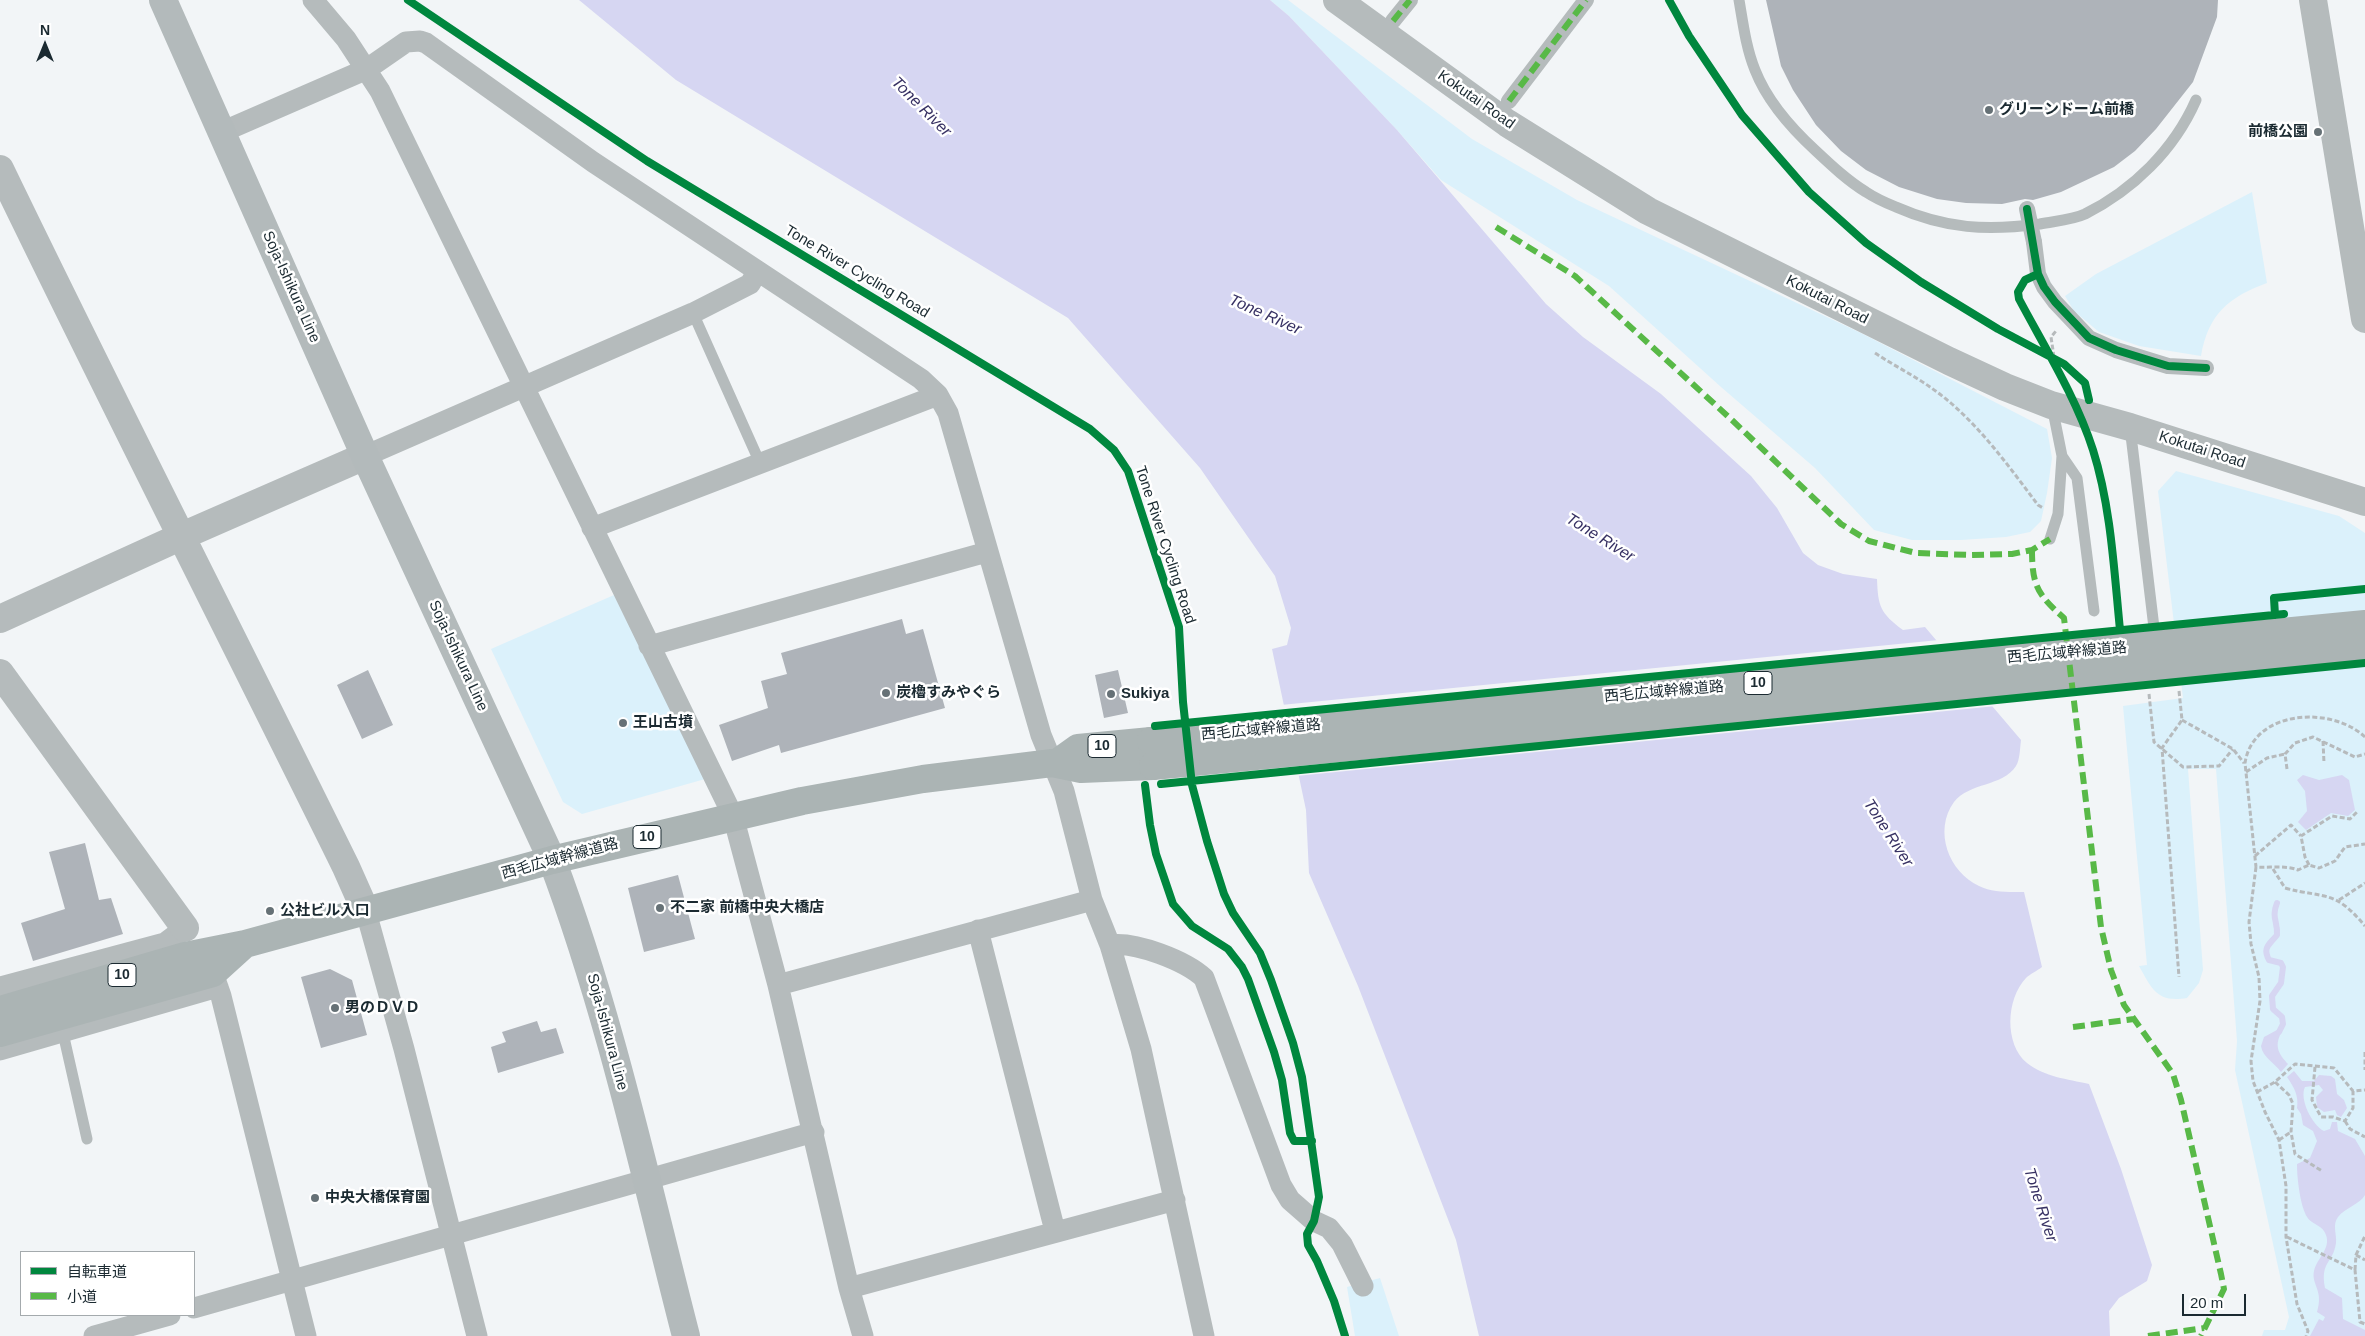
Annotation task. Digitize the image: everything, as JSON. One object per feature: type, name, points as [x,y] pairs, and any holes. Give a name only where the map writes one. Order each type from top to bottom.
[{"type":"main road","name":"Soja-Ishikura Line","points":[[163,0],[365,456],[552,860],[574,920],[596,991],[686,1336]]},
{"type":"main road","name":"西毛広域幹線道路","points":[[1152,753],[2365,624]]},
{"type":"main road","name":"西毛広域幹線道路","points":[[0,1010],[185,956],[244,944],[552,860],[733,816],[923,779],[1054,763],[1078,748],[1152,753],[2365,649]]},
{"type":"main road","name":"西毛広域幹線道路","points":[[0,1033],[215,980],[244,944]]},
{"type":"street","points":[[313,0],[346,39],[380,91],[733,816],[778,985],[814,1132],[849,1288],[863,1336]]},
{"type":"street","name":"Kokutai Road","points":[[1338,0],[1507,123],[1648,211],[1949,361],[2005,387],[2051,405],[2130,427],[2365,502]]},
{"type":"street","points":[[1394,21],[1410,0]]},
{"type":"street","points":[[1510,101],[1586,0]]},
{"type":"street","points":[[2313,0],[2362,279],[2365,319]]},
{"type":"street","points":[[222,132],[367,69],[406,42],[420,41],[426,43],[593,162],[921,379],[938,395],[948,414],[1041,735],[1064,791],[1092,900],[1110,945],[1141,1049],[1204,1336]]},
{"type":"street","points":[[0,169],[116,408],[182,536],[346,867],[366,912],[404,1049],[477,1336]]},
{"type":"street","points":[[2027,209],[2038,274],[2044,287],[2069,318],[2089,338],[2116,350],[2168,366],[2206,368]]},
{"type":"street","points":[[0,619],[182,536],[693,313],[750,284],[757,272]]},
{"type":"street","points":[[592,528],[938,395]]},
{"type":"street","points":[[649,646],[987,552]]},
{"type":"street","points":[[0,672],[185,928],[164,943],[0,987]]},
{"type":"street","points":[[778,985],[1092,900]]},
{"type":"street","points":[[978,930],[1055,1231]]},
{"type":"street","points":[[1110,945],[1126,945],[1146,950],[1194,970],[1204,978],[1281,1185],[1290,1200],[1314,1221],[1329,1228],[1342,1244],[1363,1286]]},
{"type":"street","points":[[0,1050],[64,1033],[215,980],[306,1336]]},
{"type":"street","points":[[195,1308],[814,1132]]},
{"type":"street","points":[[849,1288],[1175,1200]]},
{"type":"street","points":[[103,1335],[167,1316]]},
{"type":"lane","points":[[1739,0],[1755,71],[1794,130],[1836,170],[1866,193],[1920,218],[1952,226],[1983,229],[2008,228],[2061,221],[2083,215],[2116,196],[2154,164],[2186,124],[2196,100]]},
{"type":"lane","points":[[693,313],[760,463]]},
{"type":"lane","points":[[2050,539],[2058,514],[2062,456],[2051,405]]},
{"type":"lane","points":[[2130,427],[2155,636],[2365,615]]},
{"type":"lane","points":[[2062,456],[2077,478],[2094,611]]},
{"type":"lane","points":[[64,1033],[87,1139]]},
{"type":"path","points":[[1670,0],[1689,36],[1742,115],[1809,192],[1866,243],[1921,282],[1998,329],[2054,357],[2085,383],[2087,391]]},
{"type":"path","points":[[2027,314],[2083,423],[2094,455],[2105,501],[2120,630]]},
{"type":"path","points":[[2054,357],[2051,337],[2069,318]]},
{"type":"path","points":[[2148,685],[2154,742],[2184,767],[2219,766],[2233,749]]},
{"type":"path","points":[[2306,1336],[2308,1331],[2297,1304],[2286,1237],[2286,1186],[2279,1140],[2253,1081],[2251,1061],[2260,1001],[2259,977],[2251,944],[2249,922],[2256,867],[2245,763],[2247,750],[2259,734],[2292,717],[2332,720],[2347,726],[2365,737]]},
{"type":"path","points":[[2179,977],[2162,748],[2182,720],[2233,749],[2245,763]]},
{"type":"path","points":[[2246,772],[2267,758],[2285,754],[2295,743],[2313,738],[2355,757],[2365,754]]},
{"type":"path","points":[[2322,741],[2324,763]]},
{"type":"path","points":[[2285,754],[2287,768]]},
{"type":"path","points":[[2301,836],[2332,816],[2350,819],[2358,811]]},
{"type":"path","points":[[2255,856],[2291,825],[2301,836],[2305,857],[2309,865]]},
{"type":"path","points":[[2256,867],[2288,866],[2298,870],[2309,865],[2318,868],[2334,861],[2345,847],[2365,844]]},
{"type":"path","points":[[2272,868],[2285,888],[2323,894],[2339,900],[2365,926]]},
{"type":"path","points":[[2339,900],[2365,883]]},
{"type":"path","points":[[2365,1052],[2365,1070]]},
{"type":"path","points":[[2257,1092],[2275,1082],[2294,1064],[2334,1068],[2353,1091],[2352,1108],[2345,1121]]},
{"type":"path","points":[[2314,1067],[2311,1089],[2312,1100],[2320,1117],[2333,1117],[2345,1121],[2350,1128],[2365,1137]]},
{"type":"path","points":[[2275,1082],[2289,1095],[2292,1104],[2291,1132],[2295,1154],[2322,1170]]},
{"type":"path","points":[[2353,1091],[2365,1090]]},
{"type":"path","points":[[2279,1140],[2291,1132]]},
{"type":"path","points":[[2365,1236],[2356,1255],[2355,1270],[2360,1322],[2365,1324]]},
{"type":"path","points":[[2286,1237],[2355,1270]]},
{"type":"path","points":[[2356,1255],[2365,1260]]},
{"type":"shaded area","points":[[1270,0],[1288,0],[1472,139],[1577,200],[1861,333],[2047,429],[2052,458],[2041,521],[2030,532],[2006,537],[1961,540],[1912,540],[1874,530],[1815,468],[1721,387],[1609,286],[1441,180],[1397,130],[1289,16]]},
{"type":"shaded area","points":[[2252,192],[2267,283],[2253,288],[2231,301],[2222,309],[2209,329],[2201,356],[2139,346],[2099,332],[2074,311],[2065,296],[2096,274]]},
{"type":"shaded area","points":[[2176,471],[2339,516],[2365,533],[2365,1336],[2262,1336],[2264,1330],[2285,1330],[2289,1317],[2235,1070],[2237,1041],[2216,769],[2188,769],[2203,970],[2199,983],[2187,998],[2169,998],[2162,996],[2152,988],[2139,966],[2147,965],[2123,706],[2183,698],[2158,491]]},
{"type":"shaded area","points":[[614,595],[705,779],[582,814],[563,802],[491,649]]},
{"type":"shaded area","points":[[1380,1278],[1399,1336],[1355,1336],[1347,1287]]},
{"type":"water","name":"Tone River","points":[[579,0],[1270,0],[1289,16],[1397,130],[1546,304],[1583,337],[1661,394],[1751,476],[1777,508],[1803,553],[1818,565],[1843,574],[1877,579],[1880,603],[1889,619],[1903,630],[1925,627],[2021,740],[2016,766],[2010,773],[2003,778],[1968,791],[1954,802],[1948,813],[1945,825],[1945,838],[1947,850],[1952,861],[1968,880],[1990,890],[2024,892],[2042,967],[2026,978],[2014,997],[2010,1021],[2014,1045],[2020,1055],[2034,1068],[2056,1077],[2089,1084],[2121,1169],[2152,1265],[2147,1281],[2119,1298],[2109,1311],[2110,1336],[1479,1336],[1456,1240],[1358,986],[1309,873],[1306,810],[1272,649],[1287,645],[1291,628],[1275,576],[1200,468],[1068,318],[676,80]]},
{"type":"water","points":[[2303,775],[2319,780],[2342,775],[2349,780],[2355,810],[2348,816],[2331,813],[2306,830],[2298,822],[2307,811],[2305,791],[2297,780]]},
{"type":"water","points":[[2277,1030],[2281,1033],[2278,1050],[2288,1064],[2281,1072],[2266,1057],[2261,1046],[2264,1037]]},
{"type":"water","points":[[2294,1071],[2302,1081],[2314,1081],[2319,1075],[2331,1076],[2335,1079],[2337,1094],[2344,1100],[2347,1108],[2341,1117],[2337,1115],[2335,1110],[2324,1112],[2317,1107],[2316,1097],[2323,1090],[2319,1085],[2305,1087],[2305,1105],[2311,1118],[2319,1128],[2324,1131],[2330,1129],[2332,1122],[2337,1122],[2338,1131],[2355,1139],[2365,1156],[2365,1195],[2336,1220],[2336,1243],[2325,1267],[2324,1279],[2325,1288],[2342,1298],[2343,1319],[2365,1330],[2365,1336],[2310,1336],[2319,1319],[2323,1321],[2325,1317],[2317,1312],[2319,1298],[2314,1280],[2314,1271],[2327,1245],[2327,1240],[2325,1232],[2307,1217],[2298,1184],[2297,1164],[2310,1158],[2317,1141],[2313,1131],[2303,1125],[2301,1114],[2297,1108],[2295,1092],[2287,1077]]},
{"type":"pier","points":[[1939,640],[1996,706],[1296,776],[1281,705]]},
{"type":"building","name":"グリーンドーム前橋","points":[[1766,0],[2218,0],[2217,17],[2193,82],[2156,129],[2135,151],[2114,167],[2061,192],[2033,200],[2025,199],[2002,204],[1966,203],[1937,199],[1899,187],[1866,170],[1841,151],[1816,125],[1793,90],[1781,66]]},
{"type":"building","points":[[902,619],[906,634],[923,629],[945,708],[781,753],[779,745],[732,761],[719,725],[768,708],[761,681],[787,674],[781,653]]},
{"type":"building","points":[[368,670],[393,725],[362,739],[337,685]]},
{"type":"building","name":"Sukiya","points":[[1118,670],[1128,713],[1104,718],[1095,675]]},
{"type":"building","points":[[85,843],[99,900],[111,898],[123,934],[33,961],[21,923],[65,909],[49,852]]},
{"type":"building","name":"不二家 前橋中央大橋店","points":[[678,875],[695,939],[644,952],[628,888]]},
{"type":"building","name":"男のＤＶＤ","points":[[330,969],[352,980],[367,1035],[321,1048],[301,977]]},
{"type":"building","points":[[537,1021],[541,1032],[556,1028],[564,1053],[498,1073],[491,1047],[506,1042],[502,1032]]},
{"type":"waterway","points":[[2277,903],[2275,912],[2277,935],[2268,946],[2266,952],[2269,960],[2281,963],[2283,967],[2281,983],[2272,996],[2273,1009],[2282,1017],[2283,1024],[2279,1032]]},
{"type":"marked path","points":[[1393,21],[1410,0]]},
{"type":"marked path","points":[[1509,101],[1586,0]]},
{"type":"marked path","points":[[1496,227],[1575,276],[1733,421],[1841,524],[1869,541],[1916,553],[1971,555],[2012,554],[2032,550],[2050,539]]},
{"type":"marked path","points":[[2032,550],[2033,573],[2038,589],[2048,603],[2064,618],[2101,927],[2111,970],[2124,1005],[2173,1074],[2181,1100],[2221,1274],[2224,1289],[2201,1336]]},
{"type":"marked path","points":[[2073,1027],[2134,1019]]},
{"type":"marked path","points":[[2148,1336],[2204,1328]]},
{"type":"cycle path","name":"Tone River Cycling Road","points":[[408,0],[647,161],[1090,429],[1114,450],[1128,471],[1179,627],[1183,702],[1192,785],[1207,841],[1224,894],[1233,913],[1260,953],[1271,980],[1293,1043],[1302,1077],[1319,1197],[1314,1221],[1307,1234],[1308,1245],[1334,1301],[1345,1336]]},
{"type":"cycle path","points":[[1669,0],[1689,36],[1742,115],[1809,192],[1866,243],[1921,282],[1998,329],[2064,364],[2085,383],[2089,400]]},
{"type":"cycle path","points":[[2027,209],[2038,274],[2044,287],[2055,302],[2089,338],[2116,350],[2168,366],[2206,368]]},
{"type":"cycle path","points":[[2038,274],[2025,280],[2018,292],[2019,299],[2069,392],[2093,450],[2108,516],[2120,630]]},
{"type":"cycle path","points":[[2275,615],[2274,598],[2365,589]]},
{"type":"cycle path","points":[[1155,726],[2284,614]]},
{"type":"cycle path","points":[[1161,784],[2365,663]]},
{"type":"cycle path","points":[[1145,785],[1156,854],[1173,904],[1192,926],[1228,949],[1242,967],[1274,1052],[1282,1080],[1290,1133],[1294,1141],[1312,1141]]},
{"type":"place","name":"グリーンドーム前橋","points":[[1989,110]]},
{"type":"place","name":"前橋公園","points":[[2318,132]]},
{"type":"place","name":"炭櫓すみやぐら","points":[[886,693]]},
{"type":"place","name":"Sukiya","points":[[1111,694]]},
{"type":"place","name":"王山古墳","points":[[623,723]]},
{"type":"place","name":"不二家 前橋中央大橋店","points":[[660,908]]},
{"type":"place","name":"公社ビル入口","points":[[270,911]]},
{"type":"place","name":"男のＤＶＤ","points":[[335,1008]]},
{"type":"place","name":"中央大橋保育園","points":[[315,1198]]}]
